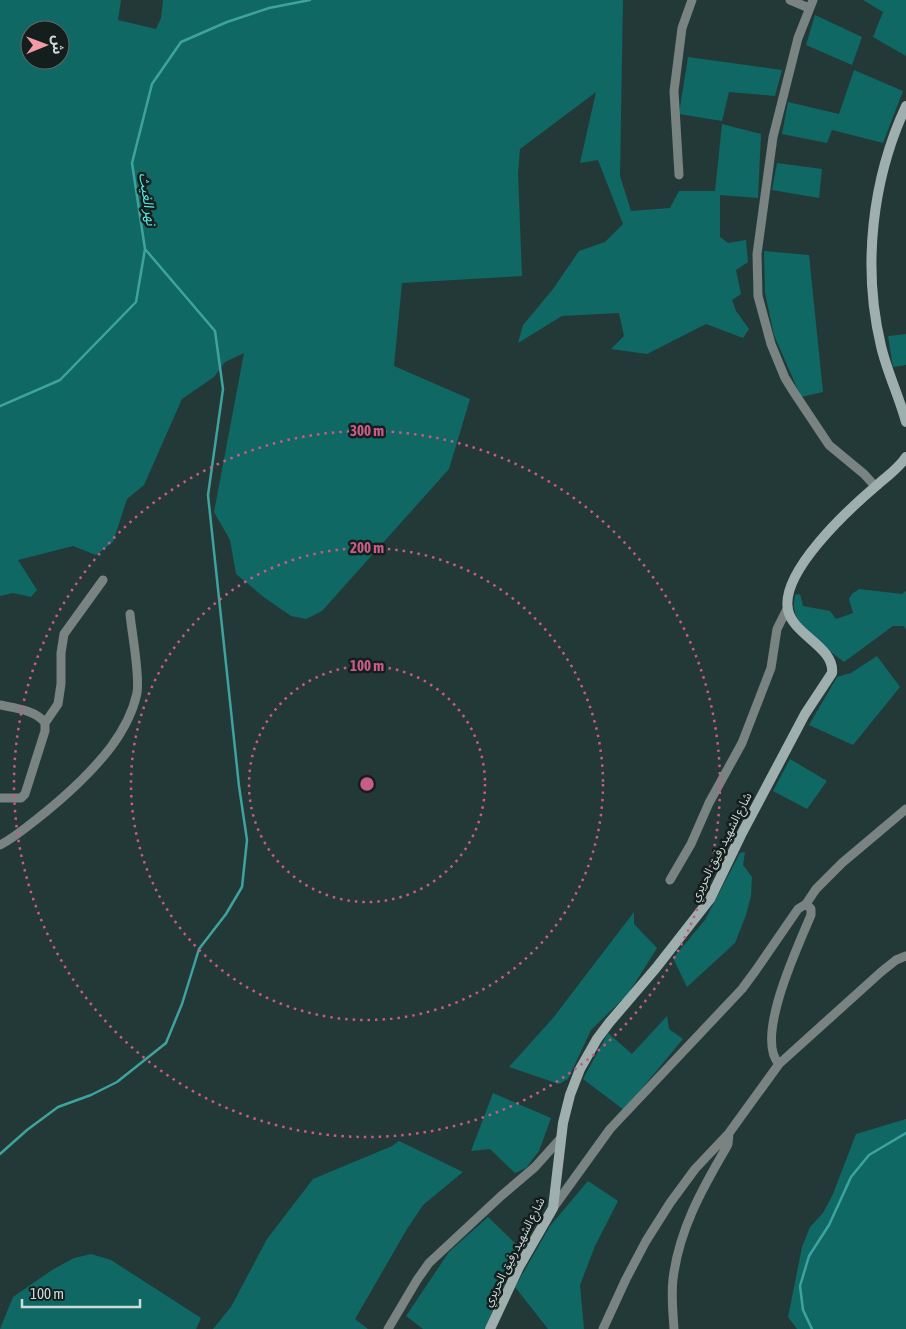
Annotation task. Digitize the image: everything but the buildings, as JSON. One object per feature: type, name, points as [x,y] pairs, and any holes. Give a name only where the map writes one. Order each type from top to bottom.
[{"type":"street","points":[[680,176],[674,91],[682,28],[692,0]]},
{"type":"street","points":[[790,0],[811,4],[795,51],[791,73],[773,137],[757,254],[758,296],[771,344],[785,378],[829,445],[864,474],[875,486]]},
{"type":"street","points":[[905,418],[885,362],[878,333],[872,252],[874,218],[879,187],[888,153],[906,106]]},
{"type":"street","points":[[670,880],[742,743],[772,668],[778,629],[788,606],[789,590],[806,559],[847,512],[906,457]]},
{"type":"street","points":[[45,723],[58,704],[64,634],[103,580]]},
{"type":"street","name":"شارع الشهيد رفيق الحريري","points":[[490,1329],[519,1267],[553,1208],[560,1139],[570,1095],[580,1069],[609,1023],[646,981],[705,907],[805,714],[832,673],[830,660],[795,624],[790,616],[788,606]]},
{"type":"street","points":[[0,845],[12,839],[69,792],[111,747],[126,723],[137,692],[138,680],[130,614]]},
{"type":"street","points":[[0,705],[36,715],[42,718],[45,723],[45,731],[26,794],[21,798],[0,798]]},
{"type":"street","points":[[553,1208],[610,1129],[732,1000],[756,970],[798,909],[806,904],[816,889],[842,863],[906,809]]},
{"type":"street","points":[[779,1064],[772,1053],[773,1026],[787,971],[811,915],[811,909],[806,904]]},
{"type":"street","points":[[603,1329],[626,1279],[659,1221],[695,1169],[729,1133],[779,1064],[881,972],[896,960],[906,956]]},
{"type":"street","points":[[674,1329],[673,1279],[680,1249],[691,1212],[726,1148],[729,1133]]},
{"type":"street","points":[[388,1329],[429,1262],[535,1167],[560,1139]]},
{"type":"shaded area","points":[[0,0],[121,0],[118,20],[156,29],[161,18],[163,0],[623,0],[620,176],[631,211],[670,208],[679,191],[715,191],[722,124],[761,134],[758,198],[720,195],[720,237],[728,243],[746,240],[748,262],[736,270],[741,294],[732,300],[736,311],[749,329],[743,338],[706,324],[647,354],[611,349],[624,336],[619,313],[562,316],[518,343],[523,325],[553,289],[579,251],[605,242],[623,224],[598,160],[580,163],[596,92],[520,149],[518,173],[522,276],[402,283],[394,366],[470,399],[449,469],[322,611],[306,619],[291,616],[236,574],[230,540],[214,512],[244,353],[225,362],[214,377],[182,399],[144,485],[127,499],[113,542],[96,555],[73,546],[18,560],[37,590],[31,597],[13,593],[0,596]]},
{"type":"shaded area","points":[[863,0],[906,0],[906,56],[873,37],[883,12]]},
{"type":"shaded area","points":[[815,15],[862,37],[852,65],[806,45]]},
{"type":"shaded area","points":[[688,57],[782,70],[775,96],[729,92],[722,121],[679,114]]},
{"type":"shaded area","points":[[854,70],[903,91],[883,143],[832,130],[827,143],[782,134],[788,102],[839,114]]},
{"type":"shaded area","points":[[777,163],[822,169],[819,198],[772,190]]},
{"type":"shaded area","points":[[764,251],[809,255],[823,392],[801,397],[774,335],[765,293]]},
{"type":"shaded area","points":[[906,334],[906,365],[893,367],[888,336]]},
{"type":"shaded area","points":[[859,589],[902,594],[906,591],[906,630],[904,626],[893,626],[844,662],[817,640],[799,621],[794,610],[795,595],[800,594],[803,606],[830,611],[836,619],[853,613],[849,599]]},
{"type":"shaded area","points":[[877,656],[900,687],[853,745],[809,725],[837,677],[851,673]]},
{"type":"shaded area","points":[[790,759],[827,781],[807,809],[773,791]]},
{"type":"shaded area","points":[[745,852],[743,865],[752,877],[751,896],[735,943],[687,987],[673,958],[705,920],[740,853]]},
{"type":"shaded area","points":[[634,912],[634,924],[657,948],[628,994],[591,1030],[568,1079],[559,1084],[509,1067],[553,1018]]},
{"type":"shaded area","points":[[667,1016],[669,1029],[683,1039],[624,1110],[583,1079],[608,1033],[632,1054]]},
{"type":"shaded area","points":[[493,1093],[551,1118],[539,1151],[526,1168],[515,1173],[490,1149],[471,1151]]},
{"type":"shaded area","points":[[906,1119],[906,1329],[797,1329],[788,1317],[802,1247],[810,1227],[823,1213],[833,1194],[856,1134]]},
{"type":"shaded area","points":[[399,1141],[463,1172],[423,1205],[407,1229],[355,1319],[368,1329],[213,1329],[231,1307],[267,1239],[313,1179],[392,1146]]},
{"type":"shaded area","points":[[588,1181],[618,1201],[595,1246],[580,1285],[584,1329],[548,1329],[515,1287],[550,1226]]},
{"type":"shaded area","points":[[488,1217],[521,1249],[485,1329],[423,1329],[406,1316],[449,1252]]},
{"type":"shaded area","points":[[91,1254],[111,1260],[201,1318],[196,1329],[0,1329],[13,1297],[52,1270],[74,1258]]},
{"type":"waterway","name":"نهر الغيث","points":[[0,406],[60,380],[136,302],[145,249],[132,163],[152,84],[181,42],[227,22],[269,8],[310,0]]},
{"type":"waterway","points":[[0,1154],[27,1130],[58,1107],[91,1095],[117,1082],[166,1043],[182,1004],[199,949],[226,914],[242,887],[247,840],[239,786],[208,495],[223,389],[215,331],[145,249]]},
{"type":"waterway","points":[[812,1329],[803,1310],[800,1286],[809,1256],[829,1225],[851,1177],[869,1155],[906,1133]]}]
